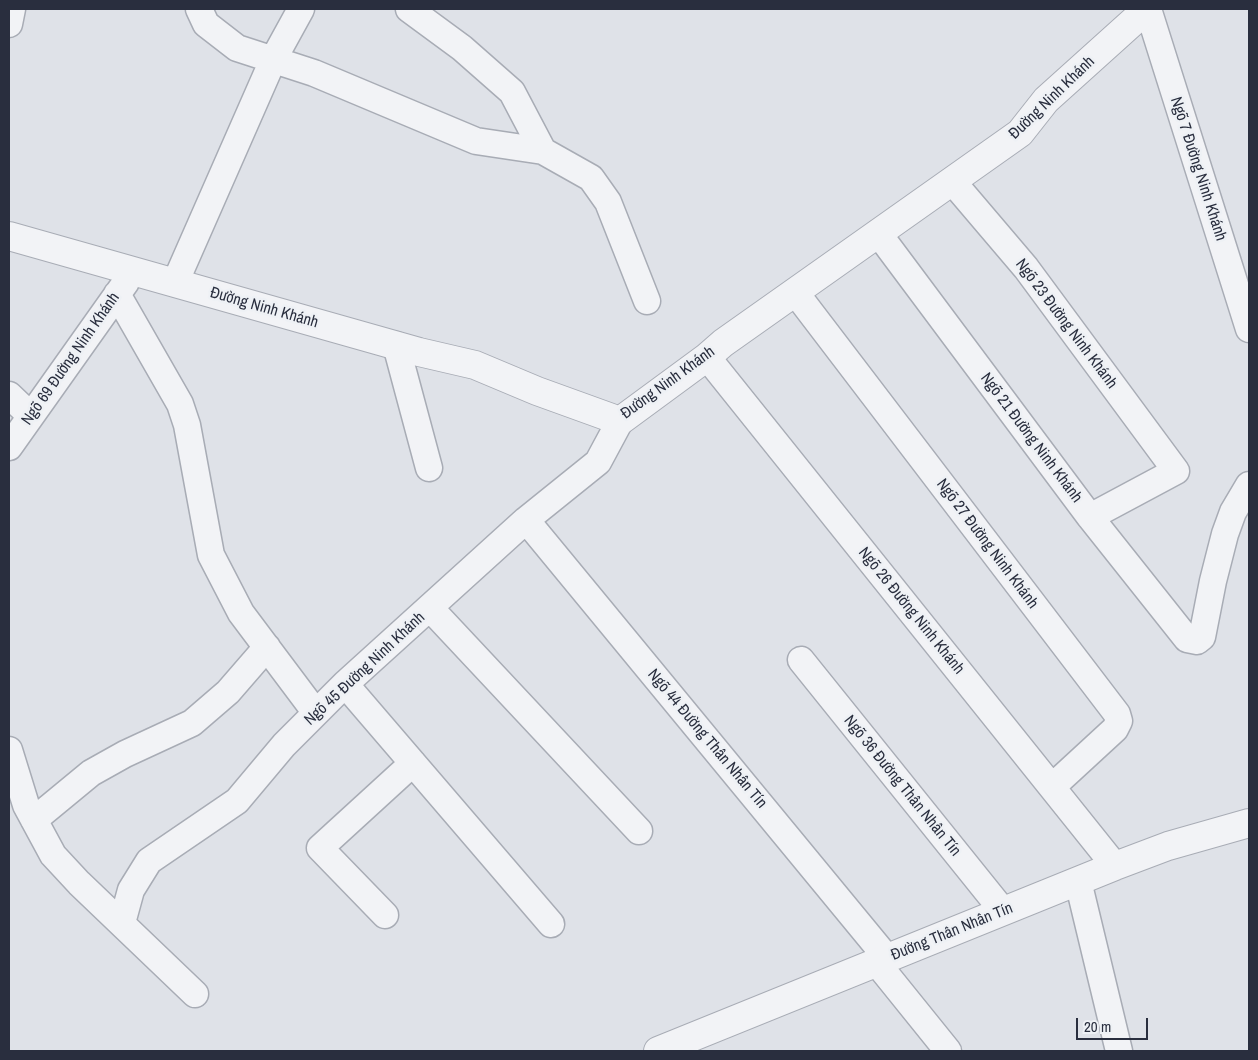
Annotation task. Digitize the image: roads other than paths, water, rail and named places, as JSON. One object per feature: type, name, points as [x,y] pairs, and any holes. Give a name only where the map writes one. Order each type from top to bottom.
[{"type":"street","points":[[9,24],[12,9]]},
{"type":"street","points":[[199,9],[206,24],[237,48],[314,73],[476,141],[543,151],[591,178],[608,202],[646,301]]},
{"type":"street","points":[[175,283],[273,60],[301,9]]},
{"type":"street","points":[[409,9],[462,48],[512,92],[543,151]]},
{"type":"street","name":"Đường Ninh Khánh","points":[[9,236],[396,346],[475,364],[536,391],[620,421],[722,344],[1020,133],[1046,100],[1147,9]]},
{"type":"street","name":"Ngõ 7 Đường Ninh Khánh","points":[[1147,9],[1249,329]]},
{"type":"street","name":"Ngõ 23 Đường Ninh Khánh","points":[[952,181],[1026,268],[1176,471],[1090,517]]},
{"type":"street","name":"Ngõ 21 Đường Ninh Khánh","points":[[878,233],[1090,517],[1188,639],[1196,641],[1202,637],[1225,534],[1232,512],[1249,485]]},
{"type":"street","name":"Ngõ 69 Đường Ninh Khánh","points":[[9,447],[134,272]]},
{"type":"street","name":"Ngõ 27 Đường Ninh Khánh","points":[[795,292],[1117,714],[1119,721],[1115,729],[1052,787]]},
{"type":"street","points":[[117,294],[180,404],[187,425],[211,555],[241,612],[316,713]]},
{"type":"street","points":[[396,346],[429,468]]},
{"type":"street","name":"Ngõ 26 Đường Ninh Khánh","points":[[707,357],[1115,866]]},
{"type":"street","points":[[9,395],[31,416]]},
{"type":"street","name":"Ngõ 45 Đường Ninh Khánh","points":[[122,922],[131,890],[149,861],[237,801],[284,745],[345,684],[526,520],[598,462],[620,421]]},
{"type":"street","name":"Ngõ 44 Đường Thân Nhân Tín","points":[[526,520],[882,960],[948,1051]]},
{"type":"street","points":[[430,608],[639,831]]},
{"type":"street","points":[[34,820],[91,773],[125,754],[192,724],[228,692],[267,647]]},
{"type":"street","name":"Ngõ 36 Đường Thân Nhân Tín","points":[[801,660],[1003,911]]},
{"type":"street","points":[[345,684],[551,924]]},
{"type":"street","points":[[9,750],[26,805],[53,855],[79,883],[196,994]]},
{"type":"street","points":[[385,915],[320,848],[413,763]]},
{"type":"street","name":"Đường Thân Nhân Tín","points":[[660,1051],[1115,866],[1168,846],[1249,823]]},
{"type":"street","points":[[1078,881],[1120,1051]]}]
